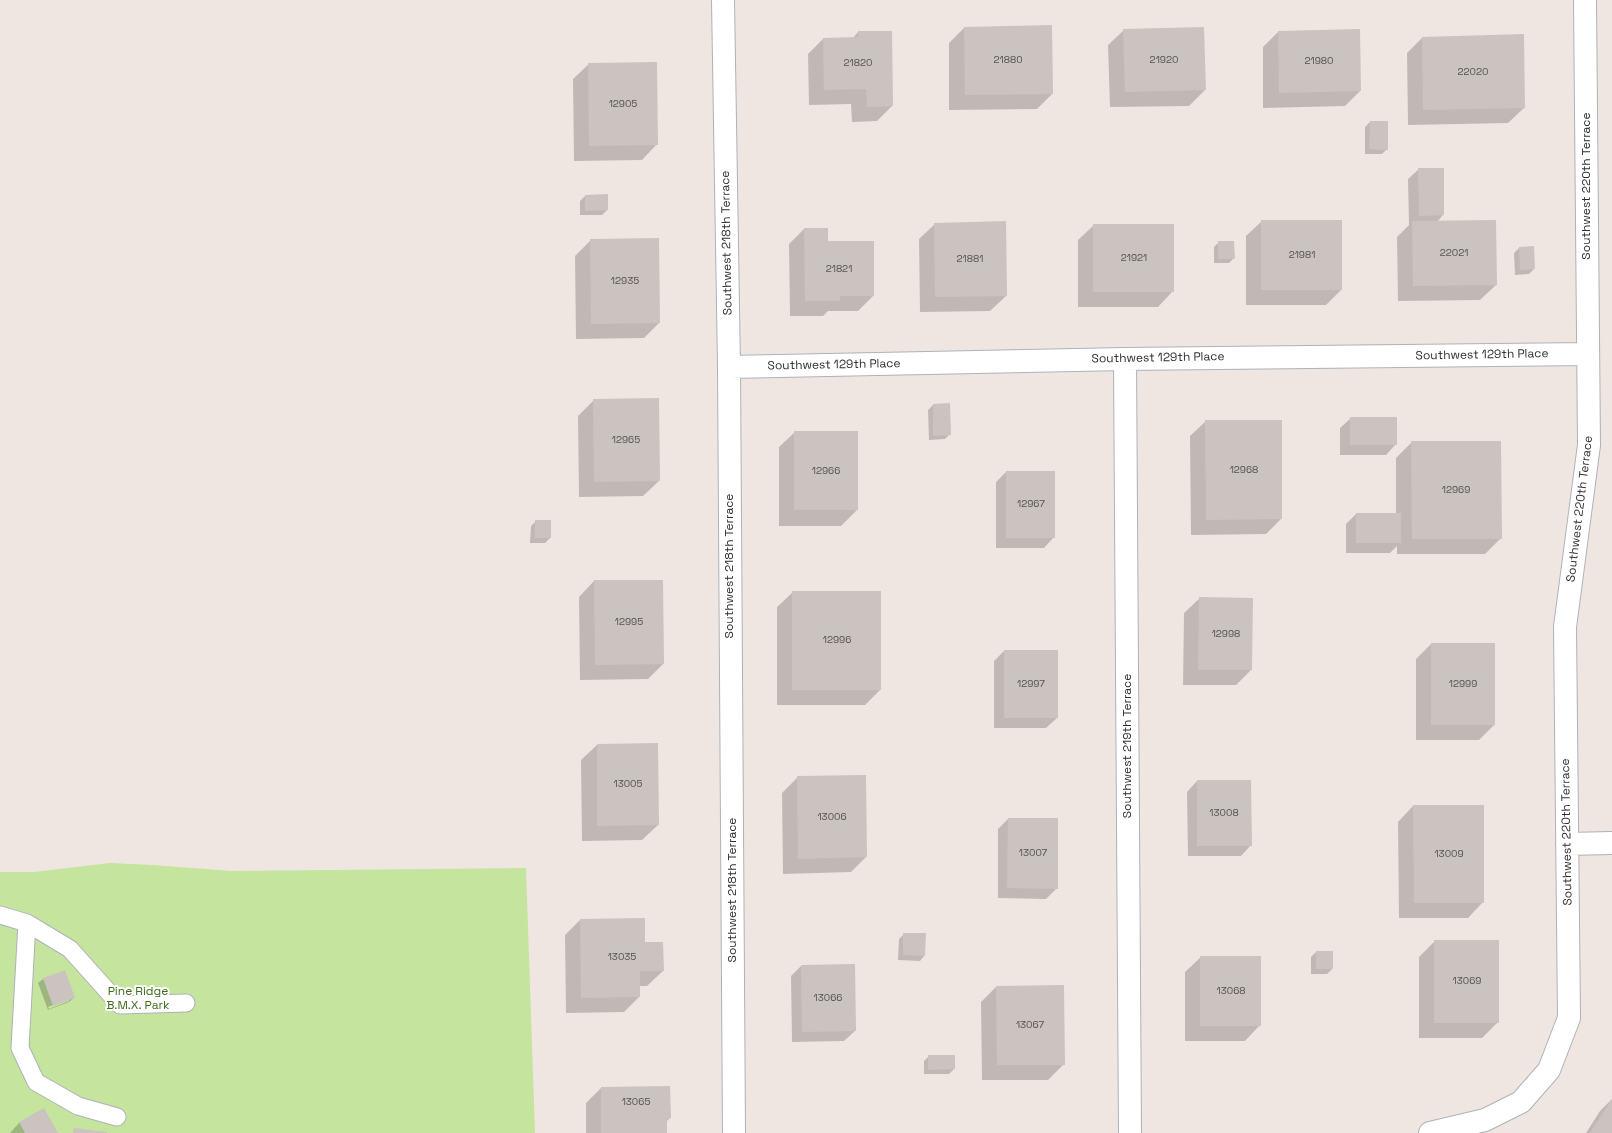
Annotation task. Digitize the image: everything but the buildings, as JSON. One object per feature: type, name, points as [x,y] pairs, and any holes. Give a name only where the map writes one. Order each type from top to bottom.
[{"type":"street","name":"Southwest 218th Terrace","points":[[723,0],[729,367],[734,1133]]},
{"type":"street","name":"Southwest 220th Terrace","points":[[1430,1133],[1485,1120],[1521,1102],[1549,1070],[1569,1018],[1565,627],[1589,445],[1585,0]]},
{"type":"street","name":"Southwest 129th Place","points":[[729,367],[1125,359],[1588,354]]},
{"type":"street","name":"Southwest 219th Terrace","points":[[1125,359],[1130,1133]]},
{"type":"street","points":[[1567,844],[1612,843]]},
{"type":"lane","points":[[0,916],[27,923],[70,949],[120,1005],[186,1003]]},
{"type":"lane","points":[[27,923],[20,1048],[36,1082],[78,1106],[117,1117]]},
{"type":"green space","name":"Pine Ridge B.M.X. Park","points":[[110,863],[232,871],[526,868],[535,1133],[0,1133],[0,872],[34,872]]}]
